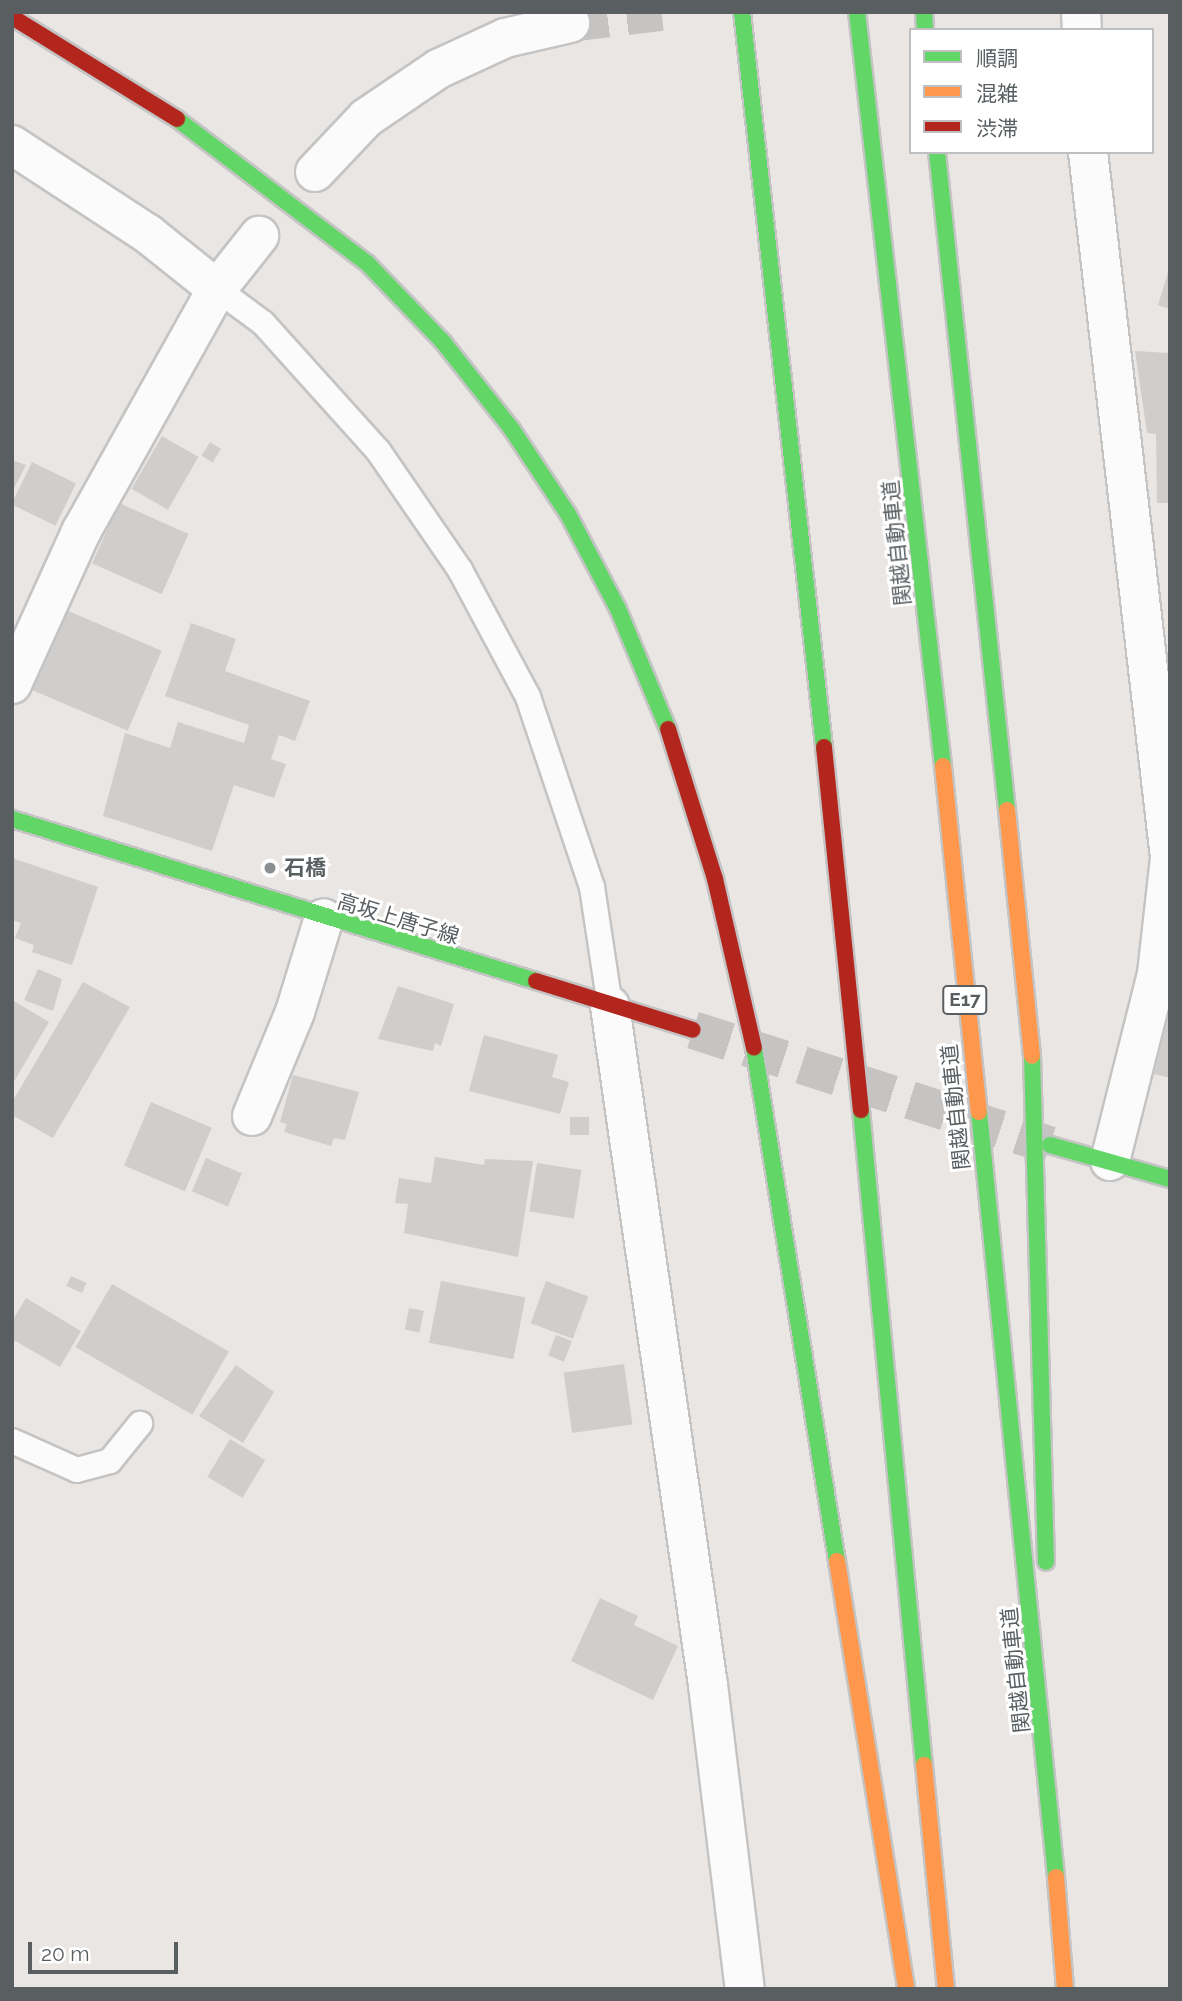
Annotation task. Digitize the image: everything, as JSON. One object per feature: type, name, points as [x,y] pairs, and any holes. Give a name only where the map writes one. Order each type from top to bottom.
[{"type":"main road","points":[[742,12],[831,803],[946,1989]]},
{"type":"main road","name":"関越自動車道","points":[[857,12],[893,292],[1043,1720],[1065,1989]]},
{"type":"main road","points":[[12,18],[199,133],[367,263],[443,342],[512,428],[568,514],[618,609],[668,729],[715,879],[754,1046],[906,1989]]},
{"type":"main road","points":[[937,154],[1034,1071],[1046,1581],[1043,1720]]},
{"type":"main road","name":"高坂上唐子線","points":[[12,818],[324,918],[693,1030]]},
{"type":"main road","points":[[1050,1145],[1170,1179]]},
{"type":"street","points":[[315,172],[366,118],[438,69],[505,38],[570,23]]},
{"type":"street","points":[[12,145],[148,234],[216,289]]},
{"type":"street","points":[[1088,154],[1092,217],[1170,857],[1157,974],[1110,1161]]},
{"type":"street","points":[[12,684],[81,532],[216,289],[259,236]]},
{"type":"street","points":[[252,1116],[295,1012],[324,918]]},
{"type":"street","points":[[610,1006],[708,1685],[745,1989]]},
{"type":"lane","points":[[216,289],[263,323],[379,452],[460,570],[528,697],[592,887],[610,1006]]},
{"type":"lane","points":[[12,1441],[77,1470],[110,1461],[141,1424]]},
{"type":"building","points":[[1170,269],[1170,309],[1158,305]]},
{"type":"building","points":[[1135,351],[1170,353],[1170,503],[1157,503],[1156,434],[1147,433]]},
{"type":"building","points":[[162,436],[198,457],[168,510],[132,489]]},
{"type":"building","points":[[210,442],[221,449],[213,462],[202,456]]},
{"type":"building","points":[[12,460],[26,465],[12,492]]},
{"type":"building","points":[[32,462],[76,483],[55,526],[12,505]]},
{"type":"building","points":[[119,503],[188,534],[162,594],[92,563]]},
{"type":"building","points":[[66,610],[162,651],[128,731],[32,690]]},
{"type":"building","points":[[191,623],[236,639],[225,671],[310,701],[295,741],[279,735],[271,759],[286,764],[274,798],[234,785],[212,851],[103,816],[125,733],[170,748],[178,722],[244,743],[249,725],[165,696]]},
{"type":"building","points":[[12,858],[98,887],[72,965],[32,952],[34,945],[15,938],[21,923],[12,920]]},
{"type":"building","points":[[38,969],[62,979],[53,1011],[24,1000]]},
{"type":"building","points":[[83,982],[130,1007],[53,1138],[12,1115],[12,1102]]},
{"type":"building","points":[[398,986],[454,1004],[441,1046],[435,1043],[433,1051],[378,1039]]},
{"type":"building","points":[[12,1000],[49,1022],[12,1085]]},
{"type":"building","points":[[1170,1007],[1170,1078],[1154,1074]]},
{"type":"building","points":[[484,1035],[558,1055],[552,1077],[569,1082],[560,1114],[469,1091]]},
{"type":"building","points":[[293,1075],[359,1092],[345,1140],[334,1138],[331,1146],[284,1132],[287,1124],[280,1122]]},
{"type":"building","points":[[151,1102],[212,1128],[185,1191],[124,1166]]},
{"type":"building","points":[[570,1117],[589,1117],[589,1135],[570,1135]]},
{"type":"building","points":[[435,1157],[484,1165],[485,1159],[533,1161],[518,1257],[404,1233],[408,1204],[395,1203],[399,1178],[431,1183]]},
{"type":"building","points":[[206,1158],[242,1173],[228,1206],[192,1191]]},
{"type":"building","points":[[537,1163],[581,1170],[574,1218],[529,1211]]},
{"type":"building","points":[[71,1276],[87,1283],[82,1293],[67,1286]]},
{"type":"building","points":[[441,1281],[525,1297],[513,1359],[429,1343]]},
{"type":"building","points":[[546,1281],[588,1296],[573,1339],[531,1323]]},
{"type":"building","points":[[112,1284],[229,1352],[192,1415],[76,1347]]},
{"type":"building","points":[[26,1298],[81,1331],[60,1367],[12,1339],[12,1321]]},
{"type":"building","points":[[409,1308],[424,1311],[420,1332],[405,1330]]},
{"type":"building","points":[[556,1335],[572,1341],[564,1362],[548,1356]]},
{"type":"building","points":[[624,1364],[632,1424],[572,1433],[564,1372]]},
{"type":"building","points":[[236,1365],[274,1392],[243,1443],[199,1416]]},
{"type":"building","points":[[230,1439],[265,1460],[242,1498],[207,1477]]},
{"type":"building","points":[[600,1598],[638,1616],[634,1625],[678,1646],[653,1700],[571,1661]]},
{"type":"tunnel","points":[[570,23],[661,12]]},
{"type":"tunnel","points":[[693,1030],[1050,1145]]},
{"type":"traffic: fast","points":[[742,12],[824,747]]},
{"type":"traffic: fast","points":[[857,12],[943,766]]},
{"type":"traffic: fast","points":[[924,12],[925,28]]},
{"type":"traffic: fast","points":[[177,119],[367,263],[443,342],[511,428],[568,514],[618,609],[668,729]]},
{"type":"traffic: fast","points":[[937,154],[1007,810]]},
{"type":"traffic: fast","points":[[12,819],[536,981]]},
{"type":"traffic: fast","points":[[754,1048],[837,1561]]},
{"type":"traffic: fast","points":[[1032,1056],[1046,1562]]},
{"type":"traffic: fast","points":[[861,1110],[924,1765]]},
{"type":"traffic: fast","points":[[979,1112],[1056,1877]]},
{"type":"traffic: fast","points":[[1050,1145],[1170,1179]]},
{"type":"traffic: slow","points":[[943,766],[979,1112]]},
{"type":"traffic: slow","points":[[1007,810],[1032,1056]]},
{"type":"traffic: slow","points":[[837,1561],[906,1989]]},
{"type":"traffic: slow","points":[[924,1765],[946,1989]]},
{"type":"traffic: slow","points":[[1056,1877],[1065,1989]]},
{"type":"traffic: jam","points":[[12,17],[177,119]]},
{"type":"traffic: jam","points":[[668,729],[715,879],[754,1048]]},
{"type":"traffic: jam","points":[[824,747],[861,1110]]},
{"type":"traffic: jam","points":[[536,981],[693,1030]]},
{"type":"place","name":"石橋","points":[[270,868]]}]
